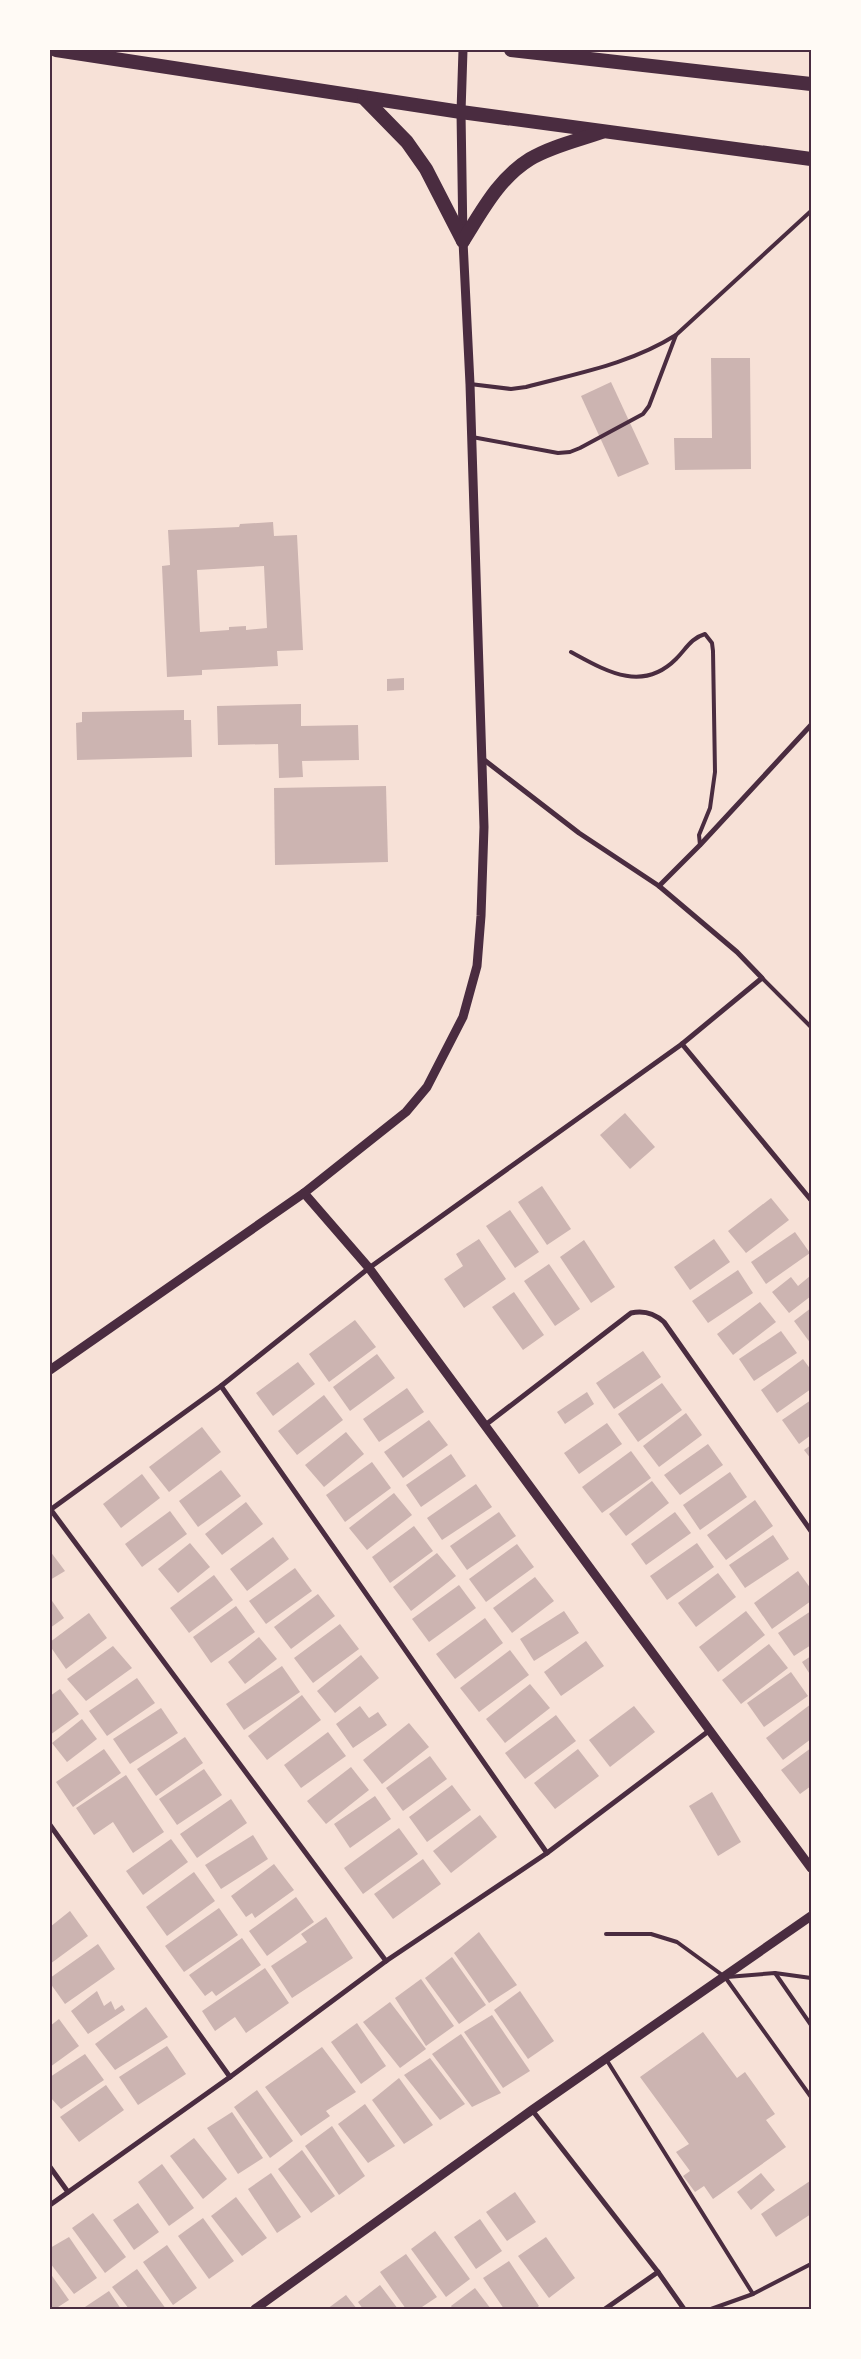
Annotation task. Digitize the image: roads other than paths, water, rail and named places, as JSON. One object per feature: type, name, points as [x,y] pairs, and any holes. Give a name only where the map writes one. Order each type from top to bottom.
[{"type":"highway","points":[[56,50],[364,98],[811,160]]},
{"type":"highway","points":[[519,51],[573,54],[811,84]]},
{"type":"highway","points":[[364,98],[407,142],[426,169],[463,241],[495,192],[517,169],[546,151],[605,131]]},
{"type":"street","points":[[50,1370],[304,1193],[406,1112],[428,1087],[462,1017],[477,966],[484,827],[470,437],[470,384],[463,241],[461,112],[463,50]]},
{"type":"street","points":[[659,886],[700,845],[811,725]]},
{"type":"street","points":[[386,1961],[50,1510],[221,1386],[369,1268],[682,1044],[762,978],[731,946],[659,886],[579,833],[483,759]]},
{"type":"street","points":[[682,1044],[811,1200]]},
{"type":"street","points":[[304,1193],[369,1268],[811,1868]]},
{"type":"street","points":[[484,1426],[631,1313],[640,1311],[652,1313],[664,1322],[811,1531]]},
{"type":"street","points":[[221,1386],[547,1852]]},
{"type":"street","points":[[50,2205],[230,2077],[386,1961],[547,1852],[710,1730]]},
{"type":"street","points":[[50,1825],[230,2077]]},
{"type":"street","points":[[255,2309],[532,2110],[811,1916]]},
{"type":"street","points":[[532,2110],[658,2272],[684,2309]]},
{"type":"street","points":[[50,2167],[68,2192]]},
{"type":"street","points":[[605,2309],[658,2272]]},
{"type":"lane","points":[[470,384],[510,389],[526,387],[628,359],[651,350],[676,335],[811,211]]},
{"type":"lane","points":[[470,437],[558,452],[580,448],[643,414],[649,406],[676,335]]},
{"type":"lane","points":[[570,652],[603,670],[626,677],[642,677],[654,674],[668,667],[697,636],[705,634],[709,637],[713,651],[715,772],[710,808],[699,835],[700,845]]},
{"type":"lane","points":[[762,978],[811,1028]]},
{"type":"lane","points":[[606,1934],[651,1934],[677,1942],[725,1977],[811,2097]]},
{"type":"lane","points":[[725,1977],[775,1973],[811,1978]]},
{"type":"lane","points":[[775,1973],[811,2025]]},
{"type":"lane","points":[[606,2059],[753,2294]]},
{"type":"lane","points":[[711,2309],[753,2294],[811,2264]]}]
